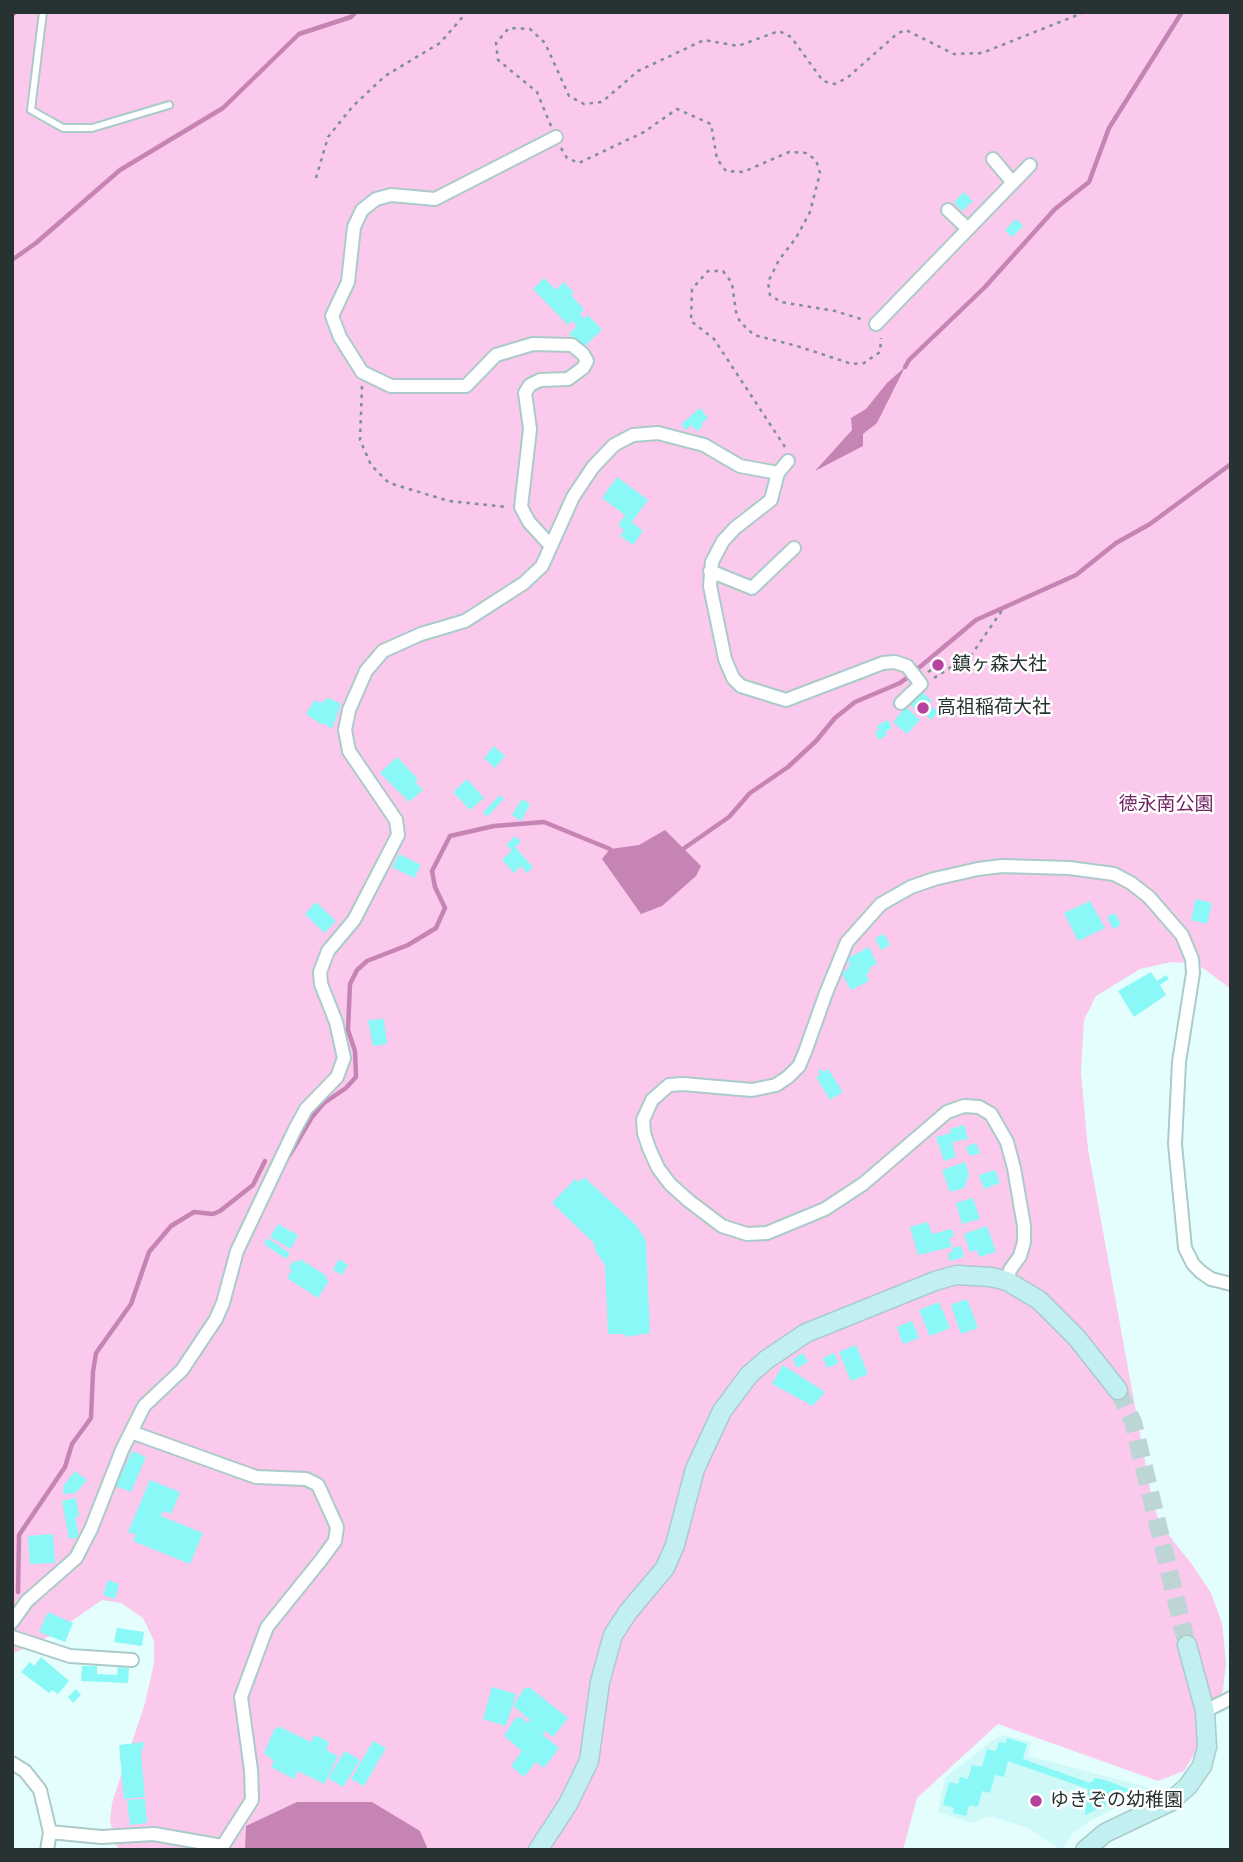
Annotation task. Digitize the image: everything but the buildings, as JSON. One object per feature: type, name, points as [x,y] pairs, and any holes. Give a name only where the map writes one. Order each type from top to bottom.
[{"type":"street","points":[[550,545],[529,522],[521,507],[530,429],[525,393],[530,385],[540,380],[568,380],[583,369],[587,361],[583,354],[572,345],[533,344],[496,355],[466,386],[391,386],[362,372],[340,337],[332,316],[348,282],[354,227],[362,210],[376,199],[391,195],[435,199],[556,137]]},
{"type":"street","points":[[993,159],[1013,183]]},
{"type":"street","points":[[876,324],[1030,165]]},
{"type":"street","points":[[948,210],[968,229]]},
{"type":"street","points":[[12,1622],[27,1601],[76,1558],[144,1406],[182,1370],[216,1319],[237,1251],[295,1129],[306,1109],[337,1077],[344,1058],[336,1022],[321,984],[320,972],[328,951],[354,920],[397,835],[396,820],[349,751],[345,730],[349,710],[366,671],[383,651],[421,634],[465,621],[524,583],[542,566],[573,497],[593,467],[614,445],[633,435],[658,433],[704,445],[740,466],[778,473]]},
{"type":"street","points":[[788,461],[778,473],[771,500],[735,528],[723,541],[712,562],[710,586],[724,659],[733,678],[741,686],[786,700],[883,663],[895,662],[907,666],[922,684],[901,703]]},
{"type":"street","points":[[710,570],[752,588],[794,548]]},
{"type":"street","points":[[1007,1280],[1010,1269],[1020,1256],[1024,1242],[1024,1226],[1007,1142],[992,1114],[979,1107],[964,1106],[947,1112],[863,1184],[825,1209],[767,1233],[747,1234],[722,1226],[670,1184],[649,1148],[643,1120],[652,1100],[669,1085],[696,1084],[752,1090],[776,1085],[788,1077],[799,1066],[847,942],[873,912],[896,894],[934,879],[1002,866],[1069,868],[1114,874],[1149,897],[1182,935],[1192,959],[1194,972],[1179,1062],[1175,1144],[1185,1248],[1193,1264],[1201,1272],[1212,1279],[1231,1284]]},
{"type":"street","points":[[538,1850],[568,1804],[589,1761],[600,1682],[613,1635],[628,1612],[665,1568],[676,1545],[695,1469],[722,1411],[749,1375],[766,1360],[806,1333],[956,1275],[1007,1280],[1039,1300],[1077,1338],[1118,1390]]},
{"type":"street","points":[[50,1832],[102,1837],[154,1834],[221,1848],[252,1800],[251,1770],[241,1697],[245,1685],[267,1627],[335,1541],[337,1527],[318,1485],[306,1479],[256,1477],[131,1432]]},
{"type":"street","points":[[12,1595],[27,1601]]},
{"type":"street","points":[[12,1637],[70,1656],[131,1660]]},
{"type":"street","points":[[1085,1850],[1105,1833],[1170,1802],[1188,1786],[1202,1766],[1207,1747],[1205,1711],[1187,1645]]},
{"type":"street","points":[[1205,1711],[1231,1698]]},
{"type":"street","points":[[12,1763],[25,1771],[40,1790],[50,1832],[47,1850]]},
{"type":"lane","points":[[43,12],[31,110],[64,128],[92,128],[169,105]]},
{"type":"path","points":[[316,178],[327,137],[353,106],[385,76],[440,43],[467,12]]},
{"type":"path","points":[[788,461],[784,444],[714,340],[691,321],[692,289],[708,271],[723,271],[732,283],[740,322],[754,335],[852,364],[864,363],[880,352],[882,336],[876,324],[835,311],[781,302],[770,295],[768,282],[810,212],[820,173],[816,160],[806,153],[789,152],[743,172],[726,171],[717,159],[711,124],[677,109],[644,132],[579,163],[567,158],[537,92],[498,60],[496,43],[509,29],[530,29],[545,43],[569,96],[584,104],[602,102],[638,71],[704,40],[738,46],[779,31],[791,37],[823,80],[835,84],[847,78],[898,33],[906,30],[954,54],[982,53],[1085,12]]},
{"type":"path","points":[[362,372],[360,440],[371,465],[389,483],[449,501],[521,507]]},
{"type":"path","points":[[922,684],[972,654],[1003,609]]},
{"type":"shaded area","points":[[905,367],[877,423],[863,434],[863,446],[815,471],[852,430],[851,418],[866,409],[887,383]]},
{"type":"shaded area","points":[[665,830],[701,866],[696,876],[662,906],[641,914],[602,859],[610,849],[639,845]]},
{"type":"shaded area","name":"ゆきぞの幼稚園","points":[[1005,1735],[1031,1742],[1029,1756],[1154,1789],[1088,1822],[1074,1832],[1061,1850],[1028,1828],[989,1816],[972,1823],[938,1812],[945,1778],[997,1737]]},
{"type":"shaded area","points":[[297,1802],[372,1802],[420,1831],[428,1850],[245,1850],[246,1826]]},
{"type":"green space","name":"徳永南公園","points":[[12,12],[1231,12],[1231,989],[1203,968],[1188,963],[1171,962],[1140,969],[1096,996],[1084,1020],[1081,1072],[1088,1149],[1153,1505],[1162,1527],[1211,1593],[1222,1623],[1226,1663],[1223,1690],[1201,1743],[1184,1771],[1158,1781],[998,1724],[917,1798],[903,1850],[120,1850],[116,1845],[110,1821],[112,1803],[145,1703],[154,1663],[154,1641],[143,1618],[121,1603],[102,1600],[50,1636],[12,1654]]},
{"type":"waterway","points":[[12,15],[16,12]]},
{"type":"waterway","points":[[12,260],[36,243],[120,170],[223,108],[299,34],[351,17],[356,12]]},
{"type":"waterway","points":[[905,367],[909,360],[985,287],[1055,209],[1089,182],[1109,128],[1182,12]]},
{"type":"waterway","points":[[915,671],[976,620],[1076,575],[1116,543],[1150,524],[1231,464]]},
{"type":"waterway","points":[[683,849],[729,817],[750,793],[788,767],[816,741],[835,718],[855,702],[900,683],[912,674]]},
{"type":"waterway","points":[[289,1156],[312,1117],[324,1103],[346,1088],[356,1077],[355,1051],[348,1030],[350,984],[357,970],[367,961],[408,945],[436,928],[445,908],[435,887],[432,871],[450,836],[494,826],[544,822],[610,849]]},
{"type":"waterway","points":[[18,1592],[19,1535],[65,1467],[72,1444],[91,1418],[96,1353],[131,1304],[149,1252],[171,1226],[194,1212],[213,1214],[220,1211],[253,1185],[265,1161]]},
{"type":"tunnel","points":[[1118,1390],[1133,1422],[1187,1645]]},
{"type":"place","name":"鎮ヶ森大社","points":[[938,665]]},
{"type":"place","name":"高祖稲荷大社","points":[[923,708]]},
{"type":"place","name":"ゆきぞの幼稚園","points":[[1036,1801]]}]
